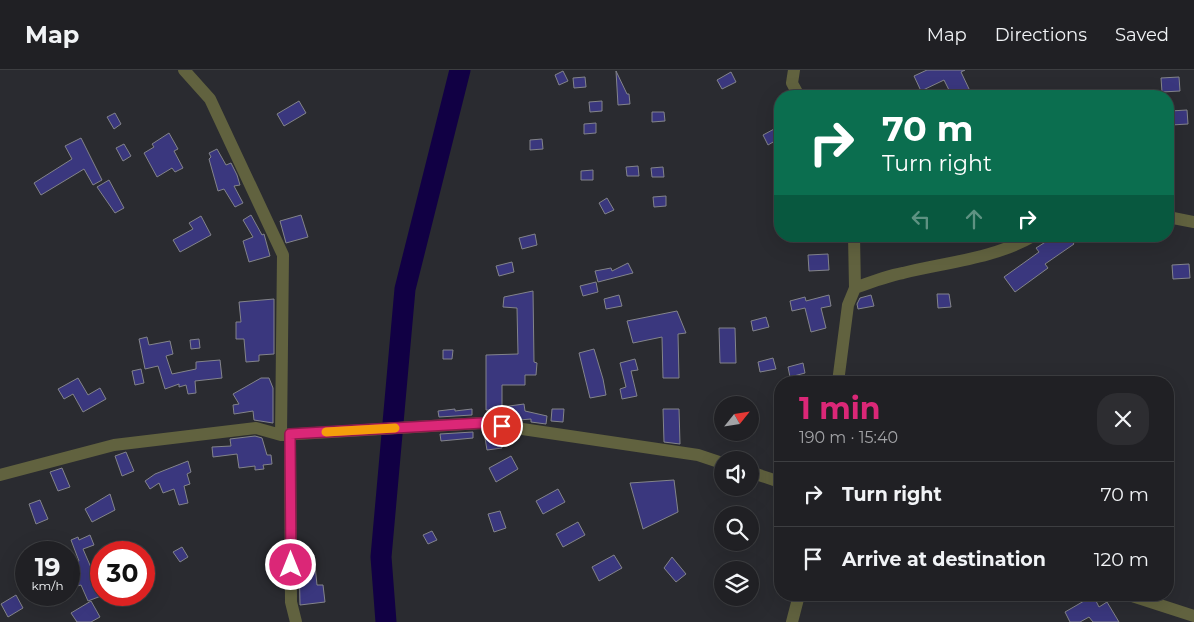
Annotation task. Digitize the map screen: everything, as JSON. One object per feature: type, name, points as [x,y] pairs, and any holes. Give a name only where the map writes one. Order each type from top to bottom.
[{"type":"street","points":[[184,70],[210,99],[283,255],[291,602],[296,622]]},
{"type":"street","points":[[794,70],[792,83],[796,90]]},
{"type":"street","points":[[1174,218],[1194,222]]},
{"type":"street","points":[[839,376],[848,305],[856,288],[854,242]]},
{"type":"street","points":[[856,288],[902,273],[990,255],[1022,242]]},
{"type":"street","points":[[0,475],[114,445],[256,428],[286,435],[482,423],[698,455],[714,460]]},
{"type":"street","points":[[759,475],[774,480]]},
{"type":"street","points":[[792,622],[797,601]]},
{"type":"street","points":[[1148,601],[1194,616]]},
{"type":"building","points":[[927,70],[965,70],[961,72],[970,90],[949,90],[944,80],[921,90],[914,76]]},
{"type":"building","points":[[563,71],[568,81],[559,85],[555,75]]},
{"type":"building","points":[[616,71],[627,94],[629,94],[630,104],[618,105]]},
{"type":"building","points":[[731,72],[736,82],[722,89],[717,80]]},
{"type":"building","points":[[585,77],[586,87],[574,88],[573,78]]},
{"type":"building","points":[[1179,77],[1180,91],[1162,90],[1161,78]]},
{"type":"building","points":[[299,101],[306,113],[284,126],[277,114]]},
{"type":"building","points":[[602,101],[602,111],[590,112],[589,102]]},
{"type":"building","points":[[1187,110],[1188,124],[1174,125],[1174,111]]},
{"type":"building","points":[[652,112],[664,112],[665,121],[652,122]]},
{"type":"building","points":[[115,113],[121,124],[114,129],[107,117]]},
{"type":"building","points":[[596,123],[596,133],[584,134],[584,124]]},
{"type":"building","points":[[774,129],[774,142],[768,145],[763,135]]},
{"type":"building","points":[[169,133],[178,149],[174,151],[183,168],[175,172],[172,168],[157,177],[144,153],[154,147],[152,144]]},
{"type":"building","points":[[81,138],[102,180],[93,185],[84,169],[41,195],[34,183],[72,159],[65,146]]},
{"type":"building","points":[[542,139],[543,149],[530,150],[530,140]]},
{"type":"building","points":[[124,144],[131,156],[123,161],[116,148]]},
{"type":"building","points":[[217,149],[226,165],[231,163],[237,175],[240,185],[234,186],[243,203],[235,207],[224,189],[218,191],[209,159],[211,157],[209,153]]},
{"type":"building","points":[[638,166],[639,176],[627,176],[626,167]]},
{"type":"building","points":[[663,167],[664,177],[652,177],[651,168]]},
{"type":"building","points":[[593,170],[593,180],[581,180],[581,171]]},
{"type":"building","points":[[109,180],[124,208],[115,213],[97,187]]},
{"type":"building","points":[[666,196],[666,206],[654,207],[653,197]]},
{"type":"building","points":[[607,198],[614,210],[605,214],[599,203]]},
{"type":"building","points":[[251,215],[262,235],[264,234],[270,256],[249,262],[243,241],[253,237],[243,220]]},
{"type":"building","points":[[301,215],[308,237],[286,243],[280,221]]},
{"type":"building","points":[[201,216],[211,235],[180,252],[173,240],[193,229],[189,223]]},
{"type":"building","points":[[535,234],[537,245],[522,249],[519,238]]},
{"type":"building","points":[[1046,242],[1072,242],[1074,244],[1045,264],[1048,268],[1015,292],[1004,277],[1039,252],[1036,248]]},
{"type":"building","points":[[828,254],[829,270],[809,271],[808,255]]},
{"type":"building","points":[[512,262],[514,272],[499,276],[496,266]]},
{"type":"building","points":[[628,263],[633,273],[598,282],[595,271],[611,268],[612,271]]},
{"type":"building","points":[[1189,264],[1190,278],[1173,279],[1172,265]]},
{"type":"building","points":[[596,282],[598,292],[583,296],[580,286]]},
{"type":"building","points":[[533,291],[534,362],[537,363],[536,375],[525,375],[525,385],[502,385],[502,407],[524,404],[525,411],[547,416],[546,424],[531,422],[531,419],[519,420],[500,417],[499,410],[486,410],[486,355],[518,354],[517,308],[503,307],[504,297]]},
{"type":"building","points":[[937,294],[949,294],[951,307],[938,308]]},
{"type":"building","points":[[619,295],[622,306],[606,309],[604,299]]},
{"type":"building","points":[[829,295],[831,306],[821,308],[826,328],[811,332],[805,308],[792,311],[790,301],[805,297],[806,301]]},
{"type":"building","points":[[871,295],[874,306],[858,309],[857,304],[860,298]]},
{"type":"building","points":[[274,299],[274,354],[259,355],[259,361],[246,362],[244,339],[236,339],[236,322],[241,322],[239,302]]},
{"type":"building","points":[[677,311],[686,333],[678,334],[679,378],[663,378],[662,337],[633,343],[627,321]]},
{"type":"building","points":[[766,317],[769,327],[753,331],[751,321]]},
{"type":"building","points":[[719,328],[735,328],[736,363],[720,363]]},
{"type":"building","points":[[147,337],[149,345],[170,341],[173,354],[166,356],[172,374],[196,369],[196,362],[220,360],[222,378],[195,381],[196,393],[188,394],[186,385],[179,387],[179,384],[165,389],[158,366],[145,369],[139,339]]},
{"type":"building","points":[[199,339],[200,348],[191,349],[190,340]]},
{"type":"building","points":[[594,349],[606,395],[590,398],[579,353]]},
{"type":"building","points":[[443,350],[453,350],[452,359],[443,359]]},
{"type":"building","points":[[773,358],[776,369],[760,372],[758,362]]},
{"type":"building","points":[[635,359],[638,370],[631,371],[637,396],[622,399],[620,389],[626,387],[620,363]]},
{"type":"building","points":[[803,363],[805,373],[790,376],[788,367]]},
{"type":"building","points":[[141,369],[144,383],[135,385],[132,371]]},
{"type":"building","points":[[78,378],[88,395],[100,388],[106,399],[83,412],[73,394],[64,399],[58,389]]},
{"type":"building","points":[[261,378],[269,378],[273,388],[273,423],[254,420],[253,411],[234,414],[233,405],[239,404],[233,394]]},
{"type":"building","points":[[455,409],[455,411],[472,409],[472,415],[439,417],[438,411]]},
{"type":"building","points":[[552,409],[564,409],[563,422],[551,421]]},
{"type":"building","points":[[663,409],[679,409],[680,444],[664,442]]},
{"type":"building","points":[[473,432],[473,438],[441,441],[440,434]]},
{"type":"building","points":[[255,436],[262,438],[267,455],[271,455],[272,464],[263,465],[264,469],[255,470],[255,466],[239,468],[237,454],[213,457],[212,447],[231,446],[230,439]]},
{"type":"building","points":[[500,436],[502,448],[487,450],[485,438]]},
{"type":"building","points":[[126,452],[134,471],[122,476],[115,456]]},
{"type":"building","points":[[511,456],[518,469],[496,482],[489,468]]},
{"type":"building","points":[[188,461],[191,472],[187,474],[190,484],[184,486],[188,503],[179,505],[174,489],[163,493],[159,483],[150,489],[145,481],[155,474]]},
{"type":"building","points":[[62,468],[70,487],[58,491],[50,472]]},
{"type":"building","points":[[674,480],[678,512],[643,529],[630,483]]},
{"type":"building","points":[[558,489],[565,502],[543,514],[536,501]]},
{"type":"building","points":[[110,494],[115,510],[92,522],[85,509]]},
{"type":"building","points":[[40,500],[48,519],[36,524],[29,504]]},
{"type":"building","points":[[500,511],[506,528],[494,532],[488,514]]},
{"type":"building","points":[[578,522],[585,535],[563,547],[556,534]]},
{"type":"building","points":[[432,531],[437,540],[428,544],[423,535]]},
{"type":"building","points":[[90,535],[92,541],[90,541],[90,546],[83,549],[90,565],[90,600],[88,601],[80,585],[80,541],[71,540],[78,537],[79,540]]},
{"type":"building","points":[[182,547],[188,557],[180,562],[173,552]]},
{"type":"building","points":[[314,555],[317,585],[323,585],[325,602],[300,605],[299,556]]},
{"type":"building","points":[[614,555],[622,568],[599,581],[592,567]]},
{"type":"building","points":[[672,557],[686,574],[676,582],[664,568]]},
{"type":"building","points":[[15,596],[15,606],[22,606],[23,608],[8,617],[1,604]]},
{"type":"building","points":[[1084,601],[1096,601],[1099,607],[1107,602],[1119,622],[1093,622],[1089,617],[1080,622],[1070,622],[1065,612]]},
{"type":"building","points":[[90,602],[90,606],[94,606],[100,617],[91,622],[77,622],[71,613]]},
{"type":"waterway","points":[[386,622],[381,557],[405,289],[460,70]]},
{"type":"slow traffic","points":[[326,432],[395,428]]},
{"type":"route","points":[[291,565],[290,434],[482,423],[502,426]]}]
